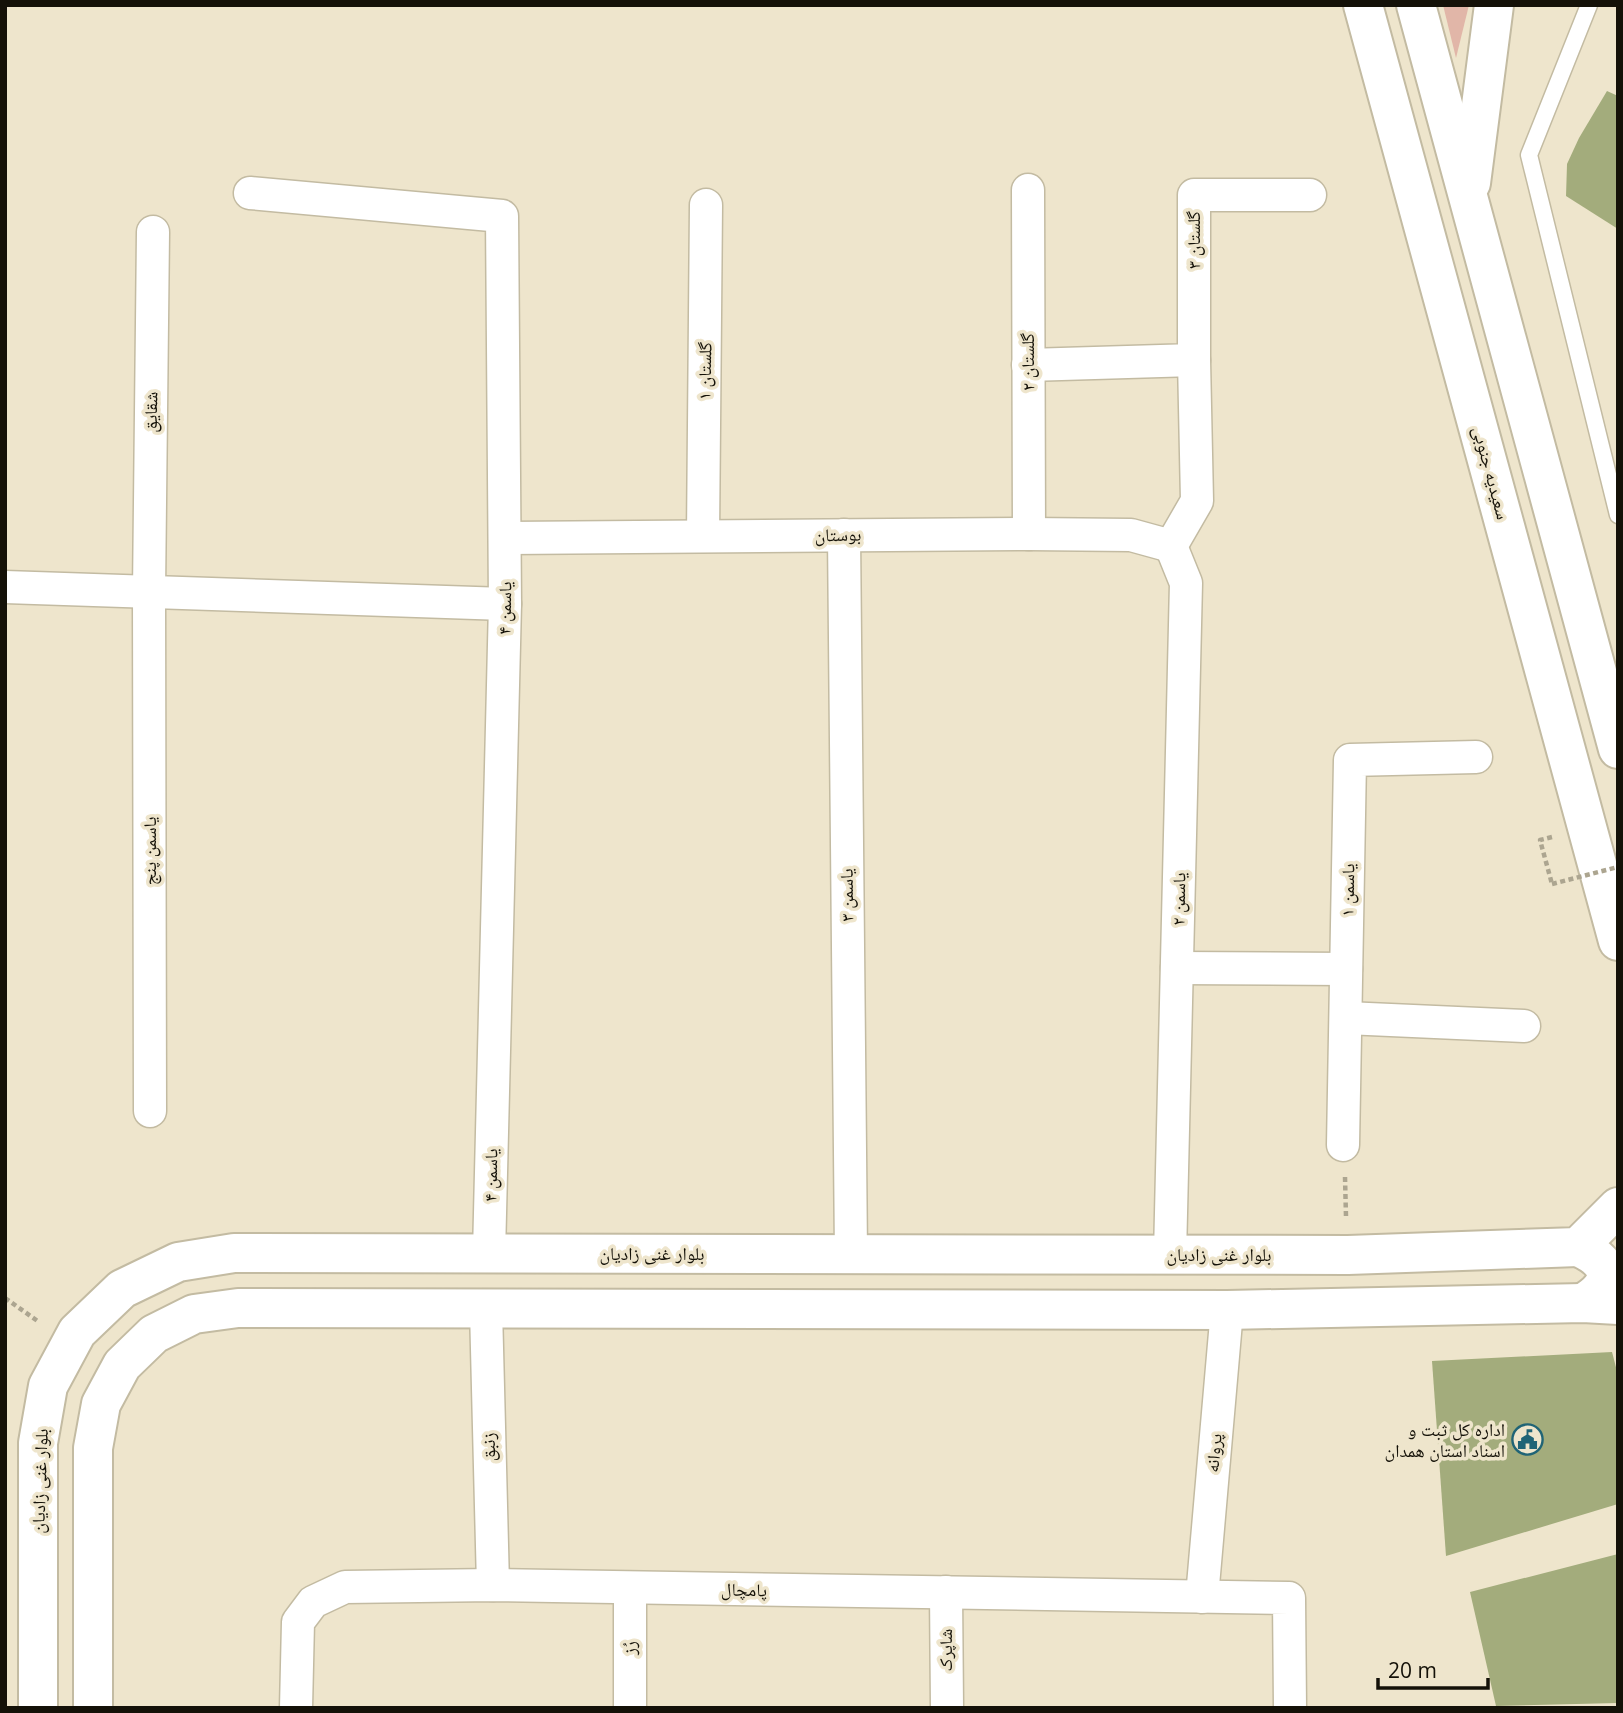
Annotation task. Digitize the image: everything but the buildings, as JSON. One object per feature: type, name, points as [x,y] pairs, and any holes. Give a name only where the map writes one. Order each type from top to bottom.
[{"type":"street","name":"سعیدیه جنوبی","points":[[1363,5],[1618,941]]},
{"type":"street","points":[[1416,5],[1469,206],[1613,710],[1618,749]]},
{"type":"street","points":[[1469,206],[1494,5]]},
{"type":"street","name":"گلستان ۲","points":[[1028,190],[1029,534]]},
{"type":"street","name":"یاسمن ۴","points":[[250,193],[502,216],[505,604],[489,1254]]},
{"type":"street","name":"گلستان ۳","points":[[1171,546],[1197,501],[1194,195],[1310,195]]},
{"type":"street","name":"گلستان ۱","points":[[703,536],[706,205]]},
{"type":"street","name":"شقایق","points":[[149,592],[153,232]]},
{"type":"street","points":[[1028,365],[1194,360]]},
{"type":"street","name":"یاسمن ۳","points":[[844,535],[851,1254]]},
{"type":"street","name":"بوستان","points":[[505,538],[1131,535],[1171,546]]},
{"type":"street","name":"یاسمن ۲","points":[[1170,1255],[1186,583],[1171,546]]},
{"type":"street","points":[[5,587],[505,604]]},
{"type":"street","name":"یاسمن پنج","points":[[149,592],[150,1111]]},
{"type":"street","name":"یاسمن ۱","points":[[1343,1145],[1350,761],[1476,757]]},
{"type":"street","points":[[1177,968],[1346,969]]},
{"type":"street","points":[[1346,1018],[1524,1026]]},
{"type":"street","points":[[93,1708],[93,1448],[101,1404],[122,1365],[154,1334],[194,1314],[238,1308],[1227,1310],[1600,1304],[1597,1295],[1605,1282],[1605,1266],[1595,1254],[1578,1247],[1618,1207]]},
{"type":"street","name":"بلوار غنی زادیان","points":[[38,1708],[38,1443],[48,1386],[77,1332],[122,1289],[178,1262],[234,1254],[1348,1255],[1578,1247]]},
{"type":"street","points":[[486,1309],[489,1254]]},
{"type":"street","name":"زنبق","points":[[486,1309],[492,1585]]},
{"type":"street","name":"پروانه","points":[[1202,1597],[1227,1310]]},
{"type":"street","name":"پامچال","points":[[296,1708],[298,1622],[313,1602],[345,1587],[492,1585],[1289,1598],[1290,1708]]},
{"type":"street","name":"رُز","points":[[630,1588],[630,1708]]},
{"type":"street","name":"شاپرک","points":[[946,1592],[947,1708]]},
{"type":"lane","points":[[1589,5],[1529,155],[1618,515]]},
{"type":"path","points":[[1539,840],[1552,884],[1618,867]]},
{"type":"path","points":[[1343,1145],[1348,1255]]},
{"type":"shaded area","points":[[1443,5],[1469,5],[1456,58]]},
{"type":"place","name":"اداره کل ثبت و اسناد استان همدان","points":[[1528,1440]]}]
